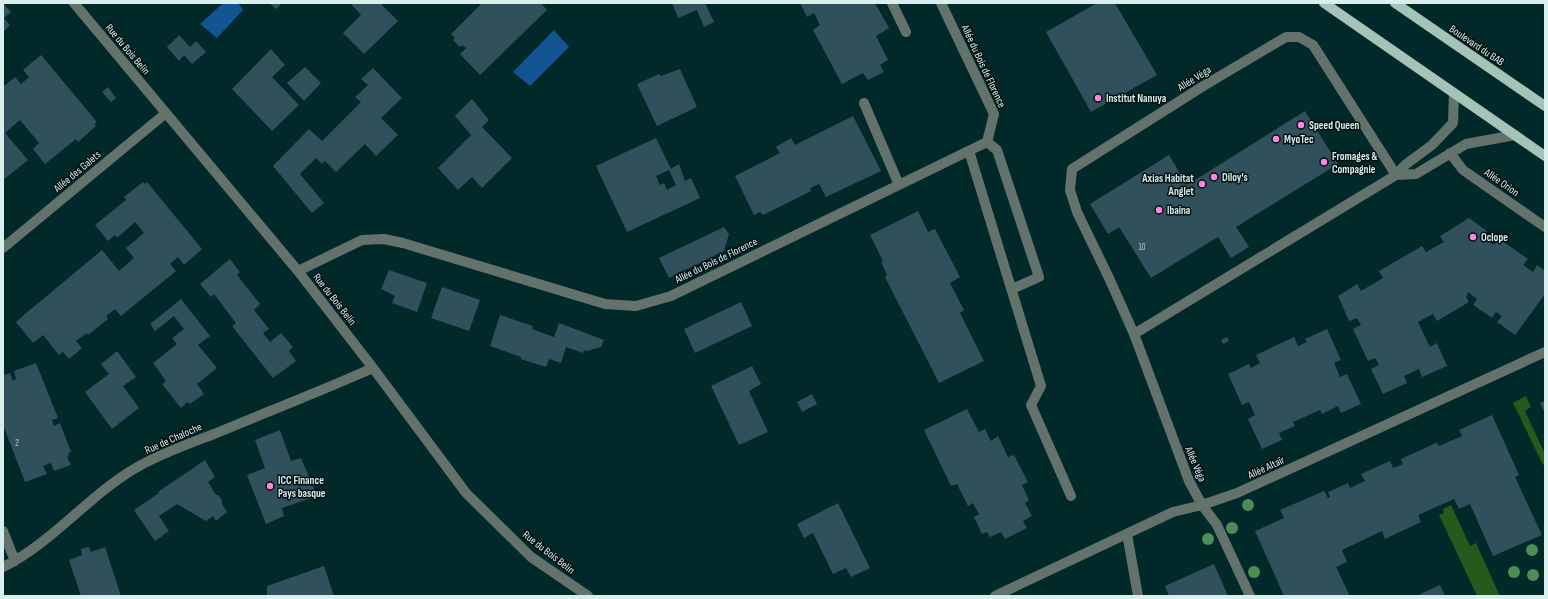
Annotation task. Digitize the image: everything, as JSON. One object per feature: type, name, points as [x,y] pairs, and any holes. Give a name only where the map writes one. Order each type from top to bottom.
[{"type":"main road","points":[[1324,3],[1545,156]]},
{"type":"main road","name":"Boulevard du BAB","points":[[1394,3],[1545,106]]},
{"type":"street","name":"Rue du Bois Belin","points":[[74,3],[298,271],[373,368],[466,493],[531,557],[588,596]]},
{"type":"street","points":[[892,3],[906,32]]},
{"type":"street","name":"Allée du Bois de Florence","points":[[298,271],[362,240],[384,239],[410,245],[604,304],[636,306],[671,296],[987,142],[994,114],[941,3]]},
{"type":"street","name":"Allée Véga","points":[[1250,596],[1217,525],[1202,505],[1189,481],[1134,334],[1077,212],[1070,190],[1072,169],[1205,85],[1286,37],[1299,37],[1313,45],[1396,174]]},
{"type":"street","points":[[1134,334],[1396,174],[1405,165],[1432,146],[1453,123],[1454,93]]},
{"type":"street","points":[[864,103],[899,185]]},
{"type":"street","name":"Allée des Galets","points":[[3,248],[166,112]]},
{"type":"street","points":[[1396,174],[1416,174],[1466,144],[1515,134]]},
{"type":"street","points":[[987,142],[996,150],[1039,277],[1012,289]]},
{"type":"street","points":[[969,151],[1041,386],[1031,405],[1071,496]]},
{"type":"street","name":"Allée Orion","points":[[1450,153],[1463,170],[1545,227]]},
{"type":"street","name":"Allée Altaïr","points":[[995,596],[1173,512],[1202,505],[1237,493],[1545,352]]},
{"type":"street","name":"Rue de Chaloche","points":[[3,567],[40,545],[97,496],[134,469],[182,447],[373,368]]},
{"type":"street","points":[[3,530],[15,561]]},
{"type":"street","points":[[1127,534],[1138,596]]},
{"type":"green space","points":[[1526,396],[1531,407],[1525,411],[1545,454],[1545,464],[1543,465],[1513,403]]},
{"type":"green space","points":[[1451,505],[1470,546],[1476,543],[1500,596],[1477,596],[1439,515],[1444,513],[1443,509]]},
{"type":"water","points":[[223,3],[238,3],[243,10],[217,38],[200,24]]},
{"type":"water","points":[[554,30],[569,47],[530,86],[513,72]]},
{"type":"building","points":[[3,3],[11,12],[4,18],[10,25],[3,32]]},
{"type":"building","points":[[269,3],[282,3],[276,9]]},
{"type":"building","points":[[350,3],[380,3],[398,21],[364,54],[343,33],[361,15]]},
{"type":"building","points":[[482,3],[541,3],[547,10],[480,75],[460,54],[466,48],[462,45],[460,47],[453,40],[455,38],[451,34]]},
{"type":"building","points":[[672,3],[705,3],[714,22],[704,27],[697,10],[678,18]]},
{"type":"building","points":[[800,3],[875,3],[889,28],[876,36],[888,60],[880,65],[884,72],[868,80],[863,73],[842,84],[813,30],[820,25],[814,13],[807,17]]},
{"type":"building","points":[[1097,3],[1115,3],[1157,75],[1091,112],[1046,32]]},
{"type":"building","points":[[179,35],[190,47],[196,41],[206,52],[192,64],[184,55],[179,61],[167,47]]},
{"type":"building","points":[[271,49],[285,65],[272,77],[299,105],[272,131],[232,89]]},
{"type":"building","points":[[41,55],[97,122],[94,124],[96,126],[78,142],[76,139],[45,164],[33,149],[39,143],[20,120],[5,133],[28,160],[3,180],[3,87],[15,77],[21,84],[29,77],[23,70]]},
{"type":"building","points":[[305,67],[321,83],[304,101],[287,83]]},
{"type":"building","points":[[373,68],[402,98],[381,118],[398,135],[376,156],[365,144],[336,172],[325,161],[322,164],[316,158],[300,174],[324,203],[312,213],[273,166],[309,129],[322,141],[361,102],[355,97],[368,85],[361,79]]},
{"type":"building","points":[[680,69],[697,107],[657,126],[637,84],[659,74],[661,76]]},
{"type":"building","points":[[108,87],[116,98],[111,102],[102,92]]},
{"type":"building","points":[[472,99],[489,120],[482,127],[512,158],[482,188],[472,177],[458,190],[438,168],[471,135],[455,116]]},
{"type":"building","points":[[1305,111],[1338,164],[1236,227],[1249,247],[1231,258],[1218,237],[1151,278],[1119,227],[1108,234],[1090,204],[1169,155],[1187,185]]},
{"type":"building","points":[[853,116],[881,171],[826,197],[819,184],[810,188],[811,191],[763,215],[760,212],[754,215],[735,176],[780,153],[776,147],[791,138],[795,145]]},
{"type":"building","points":[[656,138],[671,169],[679,164],[685,181],[691,178],[700,198],[627,232],[596,166]],"holes":[[[669,170],[676,185],[667,190],[664,183],[660,185],[656,176]]]},
{"type":"building","points":[[143,182],[145,184],[147,182],[202,249],[184,265],[178,257],[170,264],[176,271],[121,316],[115,309],[106,316],[108,319],[88,335],[87,333],[76,341],[82,348],[69,359],[63,352],[59,355],[43,335],[33,343],[16,322],[25,314],[102,250],[119,271],[134,258],[126,248],[144,233],[135,222],[117,238],[115,235],[108,241],[95,225],[126,200],[124,197]]},
{"type":"building","points":[[918,211],[928,232],[935,229],[960,277],[950,283],[964,310],[960,313],[984,361],[939,383],[885,277],[887,275],[881,262],[883,261],[870,235]]},
{"type":"building","points":[[1469,218],[1487,231],[1483,237],[1494,245],[1498,238],[1528,259],[1523,265],[1533,272],[1537,265],[1545,271],[1545,294],[1515,335],[1497,322],[1502,316],[1496,312],[1492,318],[1473,305],[1477,299],[1468,292],[1466,297],[1469,302],[1437,321],[1433,314],[1418,322],[1430,347],[1437,343],[1447,366],[1422,377],[1419,369],[1404,376],[1407,383],[1383,394],[1371,369],[1379,365],[1375,358],[1368,361],[1353,329],[1361,325],[1357,318],[1349,321],[1338,296],[1357,284],[1361,291],[1383,278],[1379,271],[1422,246],[1426,252],[1444,242],[1440,236]]},
{"type":"building","points":[[724,227],[729,234],[724,251],[669,278],[659,258]]},
{"type":"building","points":[[230,259],[240,272],[237,275],[260,304],[254,310],[269,329],[263,333],[270,342],[281,333],[293,347],[289,351],[296,361],[273,378],[232,326],[236,323],[214,294],[211,297],[200,284]]},
{"type":"building","points":[[389,270],[427,283],[417,312],[392,303],[395,296],[381,289]]},
{"type":"building","points":[[442,287],[480,300],[469,331],[431,318]]},
{"type":"building","points":[[181,299],[210,336],[198,345],[217,368],[197,384],[204,394],[190,404],[187,402],[181,408],[162,384],[166,381],[153,363],[177,344],[172,338],[184,329],[174,316],[155,331],[150,324]]},
{"type":"building","points":[[741,302],[752,326],[695,353],[684,329]]},
{"type":"building","points":[[500,315],[533,326],[532,329],[554,337],[559,323],[604,340],[601,347],[587,351],[584,350],[583,353],[566,347],[561,363],[549,359],[546,367],[521,359],[521,357],[490,346]]},
{"type":"building","points":[[1327,329],[1341,360],[1334,363],[1340,377],[1347,374],[1361,404],[1341,413],[1338,406],[1322,414],[1320,410],[1293,422],[1295,426],[1279,433],[1282,440],[1262,449],[1248,419],[1255,415],[1249,402],[1242,405],[1228,374],[1249,364],[1251,368],[1260,363],[1256,355],[1294,337],[1298,346],[1307,342],[1305,339]]},
{"type":"building","points":[[1227,337],[1229,341],[1223,344],[1221,340]]},
{"type":"building","points":[[117,351],[136,377],[123,386],[139,408],[112,429],[85,392],[109,374],[101,364]]},
{"type":"building","points":[[36,363],[58,418],[52,420],[54,426],[60,423],[71,452],[68,453],[69,456],[67,457],[71,465],[54,471],[51,463],[43,466],[47,474],[25,482],[3,425],[3,375],[10,373],[13,381],[16,379],[14,371]]},
{"type":"building","points":[[752,366],[761,384],[749,391],[768,432],[739,445],[711,386]]},
{"type":"building","points":[[812,394],[817,404],[802,412],[797,402]]},
{"type":"building","points":[[1545,401],[1545,413],[1540,403]]},
{"type":"building","points":[[967,409],[979,432],[985,429],[991,441],[998,436],[1008,457],[1014,455],[1028,482],[1022,485],[1029,500],[1025,503],[1032,516],[1023,521],[1027,528],[1005,539],[1001,532],[990,537],[987,532],[982,534],[974,517],[979,514],[973,503],[968,506],[957,484],[951,486],[924,430]]},
{"type":"building","points":[[1492,415],[1519,475],[1515,477],[1542,535],[1493,556],[1470,504],[1459,509],[1454,499],[1418,515],[1421,522],[1385,539],[1382,531],[1342,550],[1347,562],[1336,567],[1350,596],[1284,596],[1255,531],[1284,518],[1280,510],[1324,491],[1328,498],[1330,497],[1328,492],[1348,483],[1350,488],[1365,481],[1361,474],[1390,461],[1393,468],[1403,464],[1401,459],[1436,443],[1439,446],[1462,436],[1459,430]]},
{"type":"building","points":[[280,430],[291,461],[301,458],[317,496],[282,508],[284,516],[266,524],[247,475],[265,468],[255,440]]},
{"type":"building","points":[[205,460],[215,477],[208,482],[216,495],[218,495],[222,500],[222,504],[227,512],[216,521],[213,516],[206,521],[177,504],[159,516],[169,531],[155,541],[134,510]]},
{"type":"building","points":[[838,503],[870,568],[851,577],[846,568],[833,574],[813,533],[804,538],[797,524]]},
{"type":"building","points":[[89,547],[91,552],[105,547],[121,596],[81,596],[69,560],[82,555],[81,549]]},
{"type":"building","points":[[1214,564],[1228,596],[1169,596],[1165,586]]},
{"type":"building","points":[[324,566],[334,596],[267,596],[267,586]]},
{"type":"building","points":[[1440,585],[1445,596],[1415,596],[1418,595]]},
{"type":"place","name":"Institut Nanuya","points":[[1098,98]]},
{"type":"place","name":"Speed Queen","points":[[1301,125]]},
{"type":"place","name":"MyoTec","points":[[1276,139]]},
{"type":"place","name":"Fromages & Compagnie","points":[[1324,162]]},
{"type":"place","name":"Diloy's","points":[[1214,177]]},
{"type":"place","name":"Axias Habitat Anglet","points":[[1202,184]]},
{"type":"place","name":"Ibaina","points":[[1159,210]]},
{"type":"place","name":"Oclope","points":[[1473,237]]},
{"type":"place","name":"ICC Finance Pays basque","points":[[270,486]]}]
